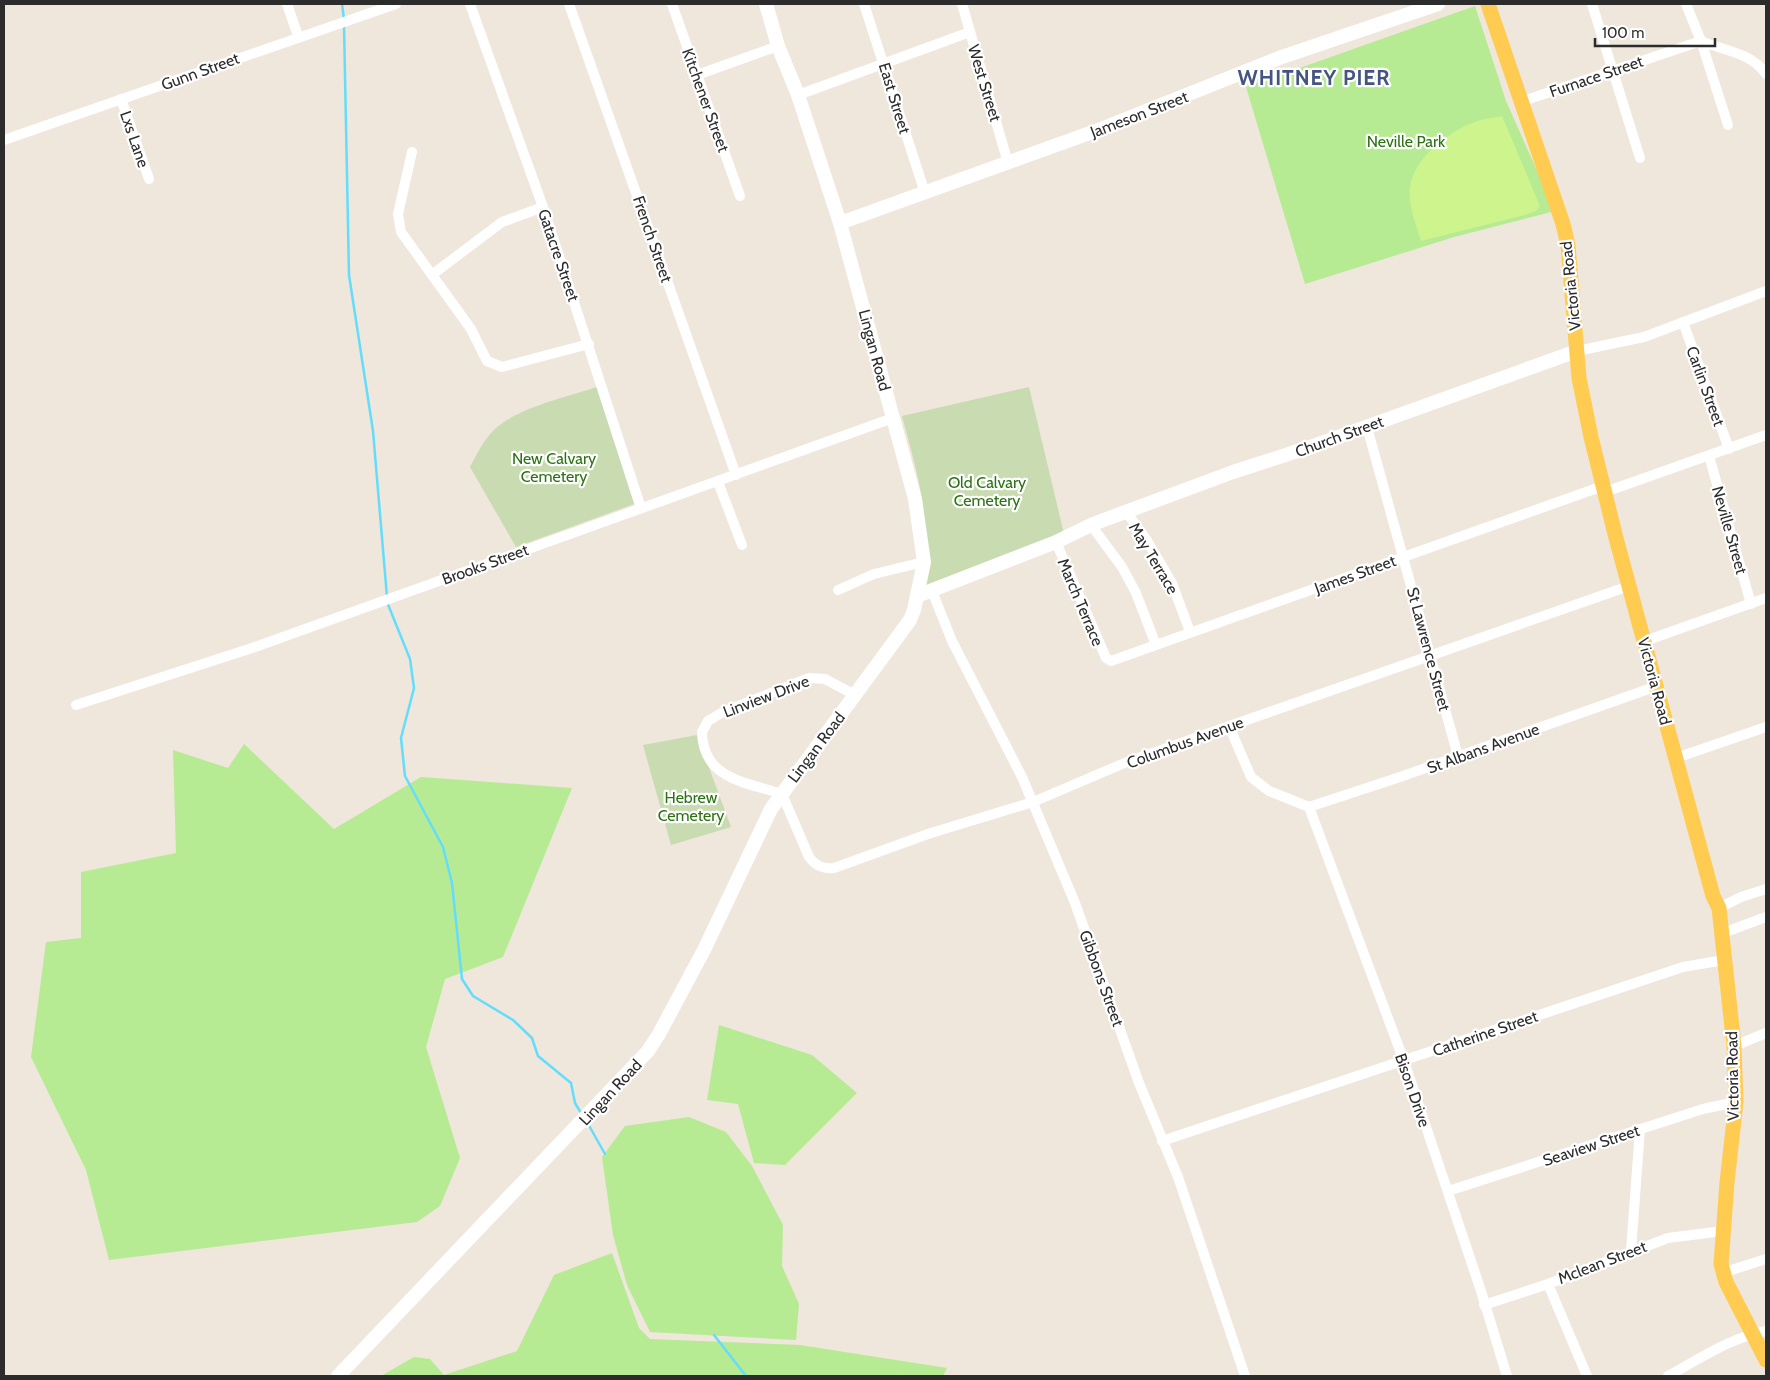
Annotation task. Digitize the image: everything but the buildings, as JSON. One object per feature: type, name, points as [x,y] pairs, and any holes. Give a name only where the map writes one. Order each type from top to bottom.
[{"type":"main road","name":"Victoria Road","points":[[1488,4],[1563,224],[1568,245],[1577,351],[1590,432],[1629,586],[1713,896],[1719,908],[1734,1046],[1736,1102],[1723,1231],[1722,1273],[1759,1332],[1766,1360]]},
{"type":"street","points":[[287,4],[298,36]]},
{"type":"street","name":"Gunn Street","points":[[4,140],[298,36],[396,4]]},
{"type":"street","name":"Gatacre Street","points":[[470,4],[543,207],[641,508]]},
{"type":"street","name":"French Street","points":[[569,4],[736,476]]},
{"type":"street","name":"Kitchener Street","points":[[672,4],[740,196]]},
{"type":"street","name":"Lingan Road","points":[[338,1376],[648,1051],[704,950],[758,833],[782,794],[910,620],[924,562],[915,499],[840,222],[798,95],[778,46],[766,4]]},
{"type":"street","name":"East Street","points":[[864,4],[925,193]]},
{"type":"street","name":"West Street","points":[[962,4],[1008,163]]},
{"type":"street","name":"Jameson Street","points":[[840,222],[1101,129],[1278,58],[1438,4]]},
{"type":"street","points":[[1592,4],[1640,158]]},
{"type":"street","points":[[1686,4],[1701,41],[1728,125]]},
{"type":"street","points":[[798,95],[970,32]]},
{"type":"street","points":[[1701,41],[1750,58],[1760,65],[1766,74]]},
{"type":"street","name":"Furnace Street","points":[[1520,102],[1701,41]]},
{"type":"street","points":[[697,75],[778,46]]},
{"type":"street","name":"Lxs Lane","points":[[121,99],[149,179]]},
{"type":"street","points":[[412,152],[398,214],[399,224],[407,241],[433,274],[471,329],[487,361],[491,364],[507,366],[588,344]]},
{"type":"street","points":[[433,274],[502,222],[543,207]]},
{"type":"street","name":"Church Street","points":[[917,596],[932,592],[1056,542],[1090,525],[1127,513],[1233,472],[1367,427],[1577,351],[1639,339],[1766,291]]},
{"type":"street","name":"Carlin Street","points":[[1683,322],[1729,449]]},
{"type":"street","name":"Brooks Street","points":[[76,705],[269,642],[641,508],[736,476],[893,418]]},
{"type":"street","name":"St Lawrence Street","points":[[1367,427],[1432,656],[1458,756]]},
{"type":"street","name":"James Street","points":[[1108,660],[1113,661],[1404,556],[1709,456],[1766,435]]},
{"type":"street","name":"Neville Street","points":[[1709,456],[1751,604]]},
{"type":"street","points":[[718,482],[742,545]]},
{"type":"street","name":"May Terrace","points":[[1127,513],[1146,539],[1172,583],[1190,632]]},
{"type":"street","points":[[1090,525],[1129,580],[1142,605],[1156,645]]},
{"type":"street","name":"March Terrace","points":[[1056,542],[1108,660]]},
{"type":"street","points":[[838,590],[874,574],[924,562]]},
{"type":"street","name":"Columbus Avenue","points":[[782,794],[809,856],[816,864],[827,869],[834,868],[928,834],[1033,802],[1127,762],[1629,586]]},
{"type":"street","name":"Gibbons Street","points":[[932,592],[952,641],[1002,736],[1033,802],[1074,902],[1162,1141],[1189,1206],[1246,1376]]},
{"type":"street","points":[[1645,641],[1766,598]]},
{"type":"street","name":"Linview Drive","points":[[782,794],[727,776],[716,769],[708,759],[703,740],[702,732],[706,723],[732,708],[813,677],[825,679],[855,695]]},
{"type":"street","name":"St Albans Avenue","points":[[1308,807],[1657,686]]},
{"type":"street","points":[[1229,726],[1251,777],[1269,791],[1308,807]]},
{"type":"street","points":[[1676,758],[1766,727]]},
{"type":"street","name":"Bison Drive","points":[[1308,807],[1404,1061],[1507,1376]]},
{"type":"street","points":[[1719,908],[1741,897],[1766,889]]},
{"type":"street","points":[[1723,932],[1766,917]]},
{"type":"street","name":"Catherine Street","points":[[1162,1141],[1683,967],[1724,960]]},
{"type":"street","points":[[1734,1046],[1766,1034]]},
{"type":"street","name":"Seaview Street","points":[[1448,1191],[1710,1107],[1736,1102]]},
{"type":"street","points":[[1631,1251],[1640,1129]]},
{"type":"street","name":"Mclean Street","points":[[1484,1305],[1548,1284],[1668,1238],[1692,1233],[1723,1231]]},
{"type":"street","points":[[1722,1273],[1766,1259]]},
{"type":"street","points":[[1548,1284],[1588,1376]]},
{"type":"street","points":[[1668,1376],[1759,1332]]},
{"type":"green space","name":"Neville Park","points":[[1475,6],[1506,101],[1555,211],[1454,237],[1305,284],[1246,87]]},
{"type":"green space","points":[[1502,116],[1540,206],[1536,211],[1521,216],[1421,241],[1410,201],[1412,177],[1417,167],[1424,157],[1442,140],[1462,127]]},
{"type":"green space","name":"New Calvary Cemetery","points":[[597,387],[634,504],[516,547],[470,467],[488,437],[506,421],[544,403]]},
{"type":"green space","name":"Old Calvary Cemetery","points":[[1029,387],[1064,534],[920,588],[924,565],[925,522],[914,459],[902,416]]},
{"type":"green space","name":"Hebrew Cemetery","points":[[697,735],[731,827],[671,845],[643,745]]},
{"type":"green space","points":[[244,744],[334,829],[421,777],[572,788],[503,957],[445,979],[426,1047],[460,1158],[440,1206],[417,1222],[109,1260],[86,1170],[31,1057],[46,942],[81,938],[81,872],[176,853],[173,750],[228,768]]},
{"type":"green space","points":[[719,1025],[812,1055],[857,1093],[785,1165],[754,1163],[738,1104],[707,1100]]},
{"type":"green space","points":[[689,1117],[726,1132],[752,1166],[783,1225],[782,1266],[799,1304],[796,1340],[650,1332],[627,1285],[613,1235],[602,1157],[625,1126]]},
{"type":"green space","points":[[612,1253],[639,1328],[650,1339],[800,1345],[947,1368],[943,1376],[381,1376],[414,1357],[430,1359],[444,1375],[517,1351],[554,1275]]},
{"type":"waterway","points":[[342,4],[344,19]]},
{"type":"waterway","points":[[344,25],[349,275],[373,431],[387,597]]},
{"type":"waterway","points":[[387,602],[410,659],[414,688],[401,738],[405,776],[443,847],[452,883],[462,979],[473,996],[513,1020],[532,1038],[538,1056],[571,1083],[575,1103],[581,1113]]},
{"type":"waterway","points":[[587,1122],[605,1154]]},
{"type":"waterway","points":[[714,1335],[746,1376]]},
{"type":"district","name":"WHITNEY PIER","points":[[1314,78]]}]
